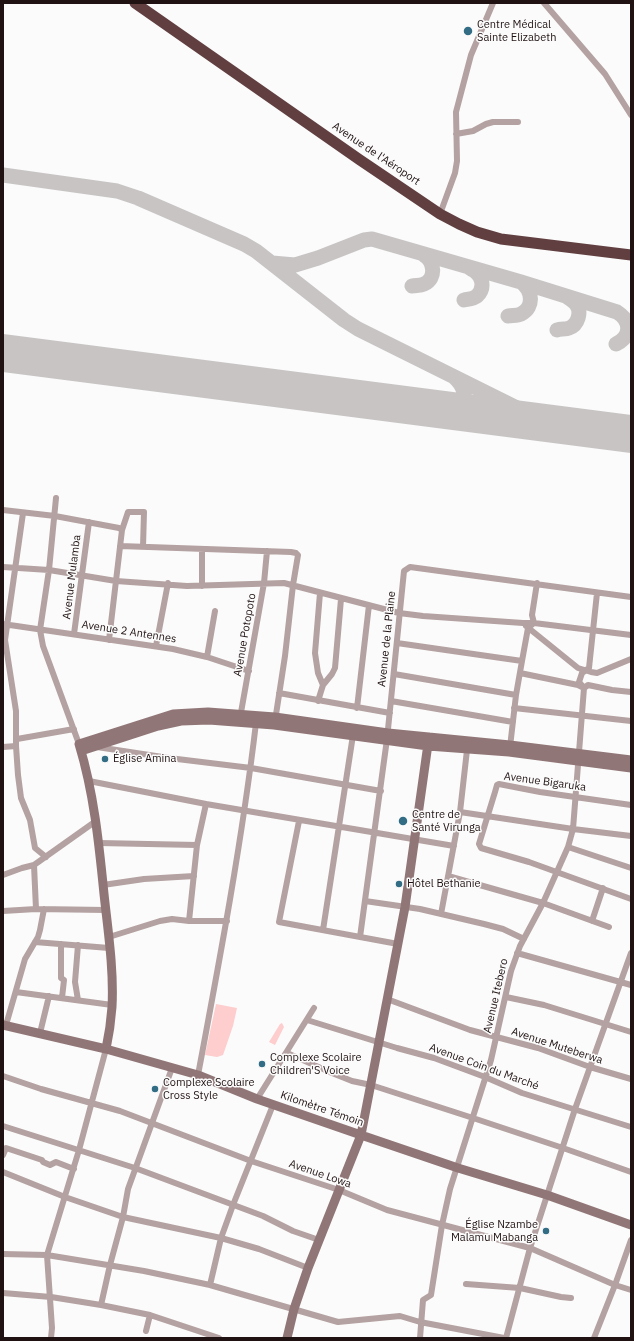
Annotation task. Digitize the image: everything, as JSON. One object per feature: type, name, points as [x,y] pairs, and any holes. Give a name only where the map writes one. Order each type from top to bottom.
[{"type":"highway","name":"Avenue de l'Aéroport","points":[[135,3],[348,152],[440,214],[477,232],[501,239],[631,255]]},
{"type":"main road","points":[[80,748],[94,746],[158,726],[174,718]]},
{"type":"main road","points":[[80,748],[174,718],[240,718],[275,721],[429,742],[510,749],[608,761],[631,760]]},
{"type":"main road","points":[[240,718],[256,723],[275,721],[353,735],[387,736]]},
{"type":"main road","points":[[429,742],[467,750],[510,749]]},
{"type":"main road","points":[[287,1338],[294,1309],[308,1268],[361,1135],[405,907],[429,742]]},
{"type":"main road","points":[[80,748],[89,781],[96,821],[109,937],[112,1005],[106,1049]]},
{"type":"main road","points":[[608,761],[631,768]]},
{"type":"main road","name":"Kilomètre Témoin","points":[[5,1025],[106,1049],[198,1075],[273,1105],[458,1168],[547,1195],[631,1225]]},
{"type":"street","points":[[440,214],[455,173],[457,161],[456,112],[471,56],[494,3]]},
{"type":"street","points":[[544,3],[604,74],[631,116]]},
{"type":"street","points":[[456,134],[473,131],[493,122],[518,122]]},
{"type":"street","points":[[56,498],[49,570],[40,630],[43,646],[80,748]]},
{"type":"street","points":[[3,510],[54,516],[119,528],[122,530]]},
{"type":"street","points":[[23,512],[5,624],[5,656],[16,711],[16,746],[20,792],[30,820],[34,846],[46,857]]},
{"type":"street","points":[[109,640],[122,530],[128,512],[144,512],[143,547]]},
{"type":"street","name":"Avenue Mulamba","points":[[74,634],[89,522]]},
{"type":"street","points":[[120,546],[291,552],[298,555],[292,585],[285,656],[278,693],[275,721]]},
{"type":"street","points":[[202,549],[202,586]]},
{"type":"street","name":"Avenue Potopoto","points":[[240,718],[264,583],[267,551]]},
{"type":"street","points":[[3,567],[49,570],[116,581],[202,586],[284,583],[400,613],[423,616],[534,623],[631,635]]},
{"type":"street","name":"Avenue de la Plaine","points":[[360,937],[381,792],[404,571],[408,568],[537,583],[631,597]]},
{"type":"street","points":[[156,646],[168,583]]},
{"type":"street","points":[[534,623],[532,615],[537,583]]},
{"type":"street","points":[[320,593],[315,654],[318,673],[323,685]]},
{"type":"street","name":"Avenue Itebero","points":[[420,1338],[420,1322],[423,1300],[431,1294],[442,1225],[450,1189],[458,1168],[497,1038],[509,979],[517,953],[543,903],[568,847],[573,829],[581,716],[586,686],[579,682],[582,673],[589,672],[597,593]]},
{"type":"street","points":[[318,701],[323,685],[335,668],[341,598]]},
{"type":"street","points":[[357,708],[369,605]]},
{"type":"street","points":[[207,657],[214,611]]},
{"type":"street","points":[[523,623],[578,668],[589,672],[597,673],[631,659]]},
{"type":"street","points":[[510,749],[516,694],[528,628],[534,623]]},
{"type":"street","name":"Avenue 2 Antennes","points":[[5,624],[173,648],[207,657],[249,671]]},
{"type":"street","points":[[397,644],[522,662]]},
{"type":"street","points":[[586,686],[592,675],[589,672]]},
{"type":"street","points":[[520,673],[578,685],[631,692]]},
{"type":"street","points":[[394,674],[516,694]]},
{"type":"street","points":[[278,693],[390,713]]},
{"type":"street","points":[[391,701],[513,722]]},
{"type":"street","points":[[514,708],[631,721]]},
{"type":"street","points":[[198,1075],[227,921],[251,768],[256,723]]},
{"type":"street","points":[[16,739],[74,729]]},
{"type":"street","points":[[323,930],[353,735]]},
{"type":"street","points":[[3,747],[16,746]]},
{"type":"street","points":[[94,746],[169,758],[251,768],[381,792]]},
{"type":"street","points":[[441,914],[460,812],[467,750]]},
{"type":"street","points":[[89,781],[299,821],[454,846]]},
{"type":"street","name":"Avenue Bigaruka","points":[[556,872],[530,862],[481,848],[479,844],[497,785],[499,784],[540,792],[631,805]]},
{"type":"street","points":[[189,921],[197,845],[206,804]]},
{"type":"street","points":[[460,812],[631,836]]},
{"type":"street","points":[[3,875],[34,865],[96,821]]},
{"type":"street","points":[[299,821],[279,922],[398,944]]},
{"type":"street","points":[[99,843],[197,845]]},
{"type":"street","points":[[568,847],[631,868]]},
{"type":"street","points":[[34,865],[36,909]]},
{"type":"street","points":[[556,872],[631,899]]},
{"type":"street","points":[[103,885],[144,879],[194,876]]},
{"type":"street","points":[[448,876],[543,903],[609,927]]},
{"type":"street","points":[[592,921],[603,888]]},
{"type":"street","points":[[365,901],[441,914],[496,927],[524,939]]},
{"type":"street","points":[[3,911],[36,909],[106,910]]},
{"type":"street","points":[[5,1025],[25,959],[40,930],[44,909]]},
{"type":"street","points":[[109,937],[160,921],[172,919],[189,921],[227,921]]},
{"type":"street","points":[[35,942],[109,948]]},
{"type":"street","points":[[61,944],[61,978],[64,980],[62,998]]},
{"type":"street","points":[[78,945],[75,982],[78,1000]]},
{"type":"street","points":[[517,953],[631,985]]},
{"type":"street","points":[[3,1254],[47,1255],[144,1271],[210,1285],[338,1322],[400,1316],[420,1322],[505,1338],[530,1248],[575,1109],[631,953]]},
{"type":"street","points":[[16,992],[112,1005]]},
{"type":"street","points":[[40,1033],[49,996]]},
{"type":"street","points":[[506,997],[544,1005],[631,1032]]},
{"type":"street","name":"Avenue Muteberwa","points":[[387,999],[449,1023],[497,1038],[538,1048],[631,1080]]},
{"type":"street","points":[[257,1099],[314,1008]]},
{"type":"street","name":"Avenue Coin du Marché","points":[[307,1020],[434,1058],[522,1093],[631,1127]]},
{"type":"street","points":[[51,1338],[51,1297],[47,1255],[74,1169],[106,1049]]},
{"type":"street","points":[[287,1052],[352,1081],[371,1084],[631,1172]]},
{"type":"street","points":[[102,1305],[110,1265],[135,1168],[172,1068]]},
{"type":"street","name":"Avenue Lowa","points":[[3,1076],[41,1089],[120,1111],[251,1161],[339,1190],[387,1210],[530,1248],[615,1285],[631,1290]]},
{"type":"street","points":[[210,1285],[221,1238],[233,1204],[273,1105]]},
{"type":"street","points":[[3,1126],[135,1168],[233,1204],[265,1217],[295,1232],[319,1240]]},
{"type":"street","points":[[3,1155],[6,1148],[42,1160],[50,1165],[56,1162],[74,1169]]},
{"type":"street","points":[[3,1172],[65,1197],[123,1217],[221,1238],[308,1268]]},
{"type":"street","points":[[594,1338],[631,1240]]},
{"type":"street","points":[[466,1284],[520,1288],[571,1298]]},
{"type":"street","points":[[3,1294],[51,1297],[102,1305],[150,1315],[219,1338]]},
{"type":"street","points":[[146,1331],[150,1315]]},
{"type":"shaded area","points":[[216,1004],[237,1008],[233,1026],[223,1055],[217,1057],[205,1055]]},
{"type":"shaded area","points":[[282,1023],[284,1027],[275,1045],[269,1042]]},
{"type":"taxiway","points":[[3,175],[117,191],[138,198],[244,244],[256,251],[344,320],[358,329],[539,419],[554,424]]},
{"type":"taxiway","points":[[272,263],[295,265],[318,258],[364,240],[372,239],[521,282],[617,312],[625,320],[628,328],[625,337],[616,344]]},
{"type":"taxiway","points":[[412,286],[424,284],[431,278],[433,270],[432,265],[424,255]]},
{"type":"taxiway","points":[[464,300],[477,296],[482,285],[482,281],[478,274],[471,269]]},
{"type":"taxiway","points":[[508,316],[521,314],[530,303],[530,294],[528,289],[521,282]]},
{"type":"taxiway","points":[[557,330],[568,329],[575,324],[578,318],[578,307],[566,296]]},
{"type":"taxiway","points":[[447,410],[453,409],[461,404],[464,396],[464,392],[460,384],[454,377]]},
{"type":"runway","points":[[3,353],[631,434]]},
{"type":"place","name":"Centre Médical Sainte Elizabeth","points":[[468,31]]},
{"type":"place","name":"Église Amina","points":[[105,759]]},
{"type":"place","name":"Centre de Santé Virunga","points":[[403,821]]},
{"type":"place","name":"Hôtel Bethanie","points":[[399,884]]},
{"type":"place","name":"Complexe Scolaire Children'S Voice","points":[[262,1064]]},
{"type":"place","name":"Complexe Scolaire Cross Style","points":[[155,1089]]},
{"type":"place","name":"Église Nzambe Malamu Mabanga","points":[[546,1231]]}]
